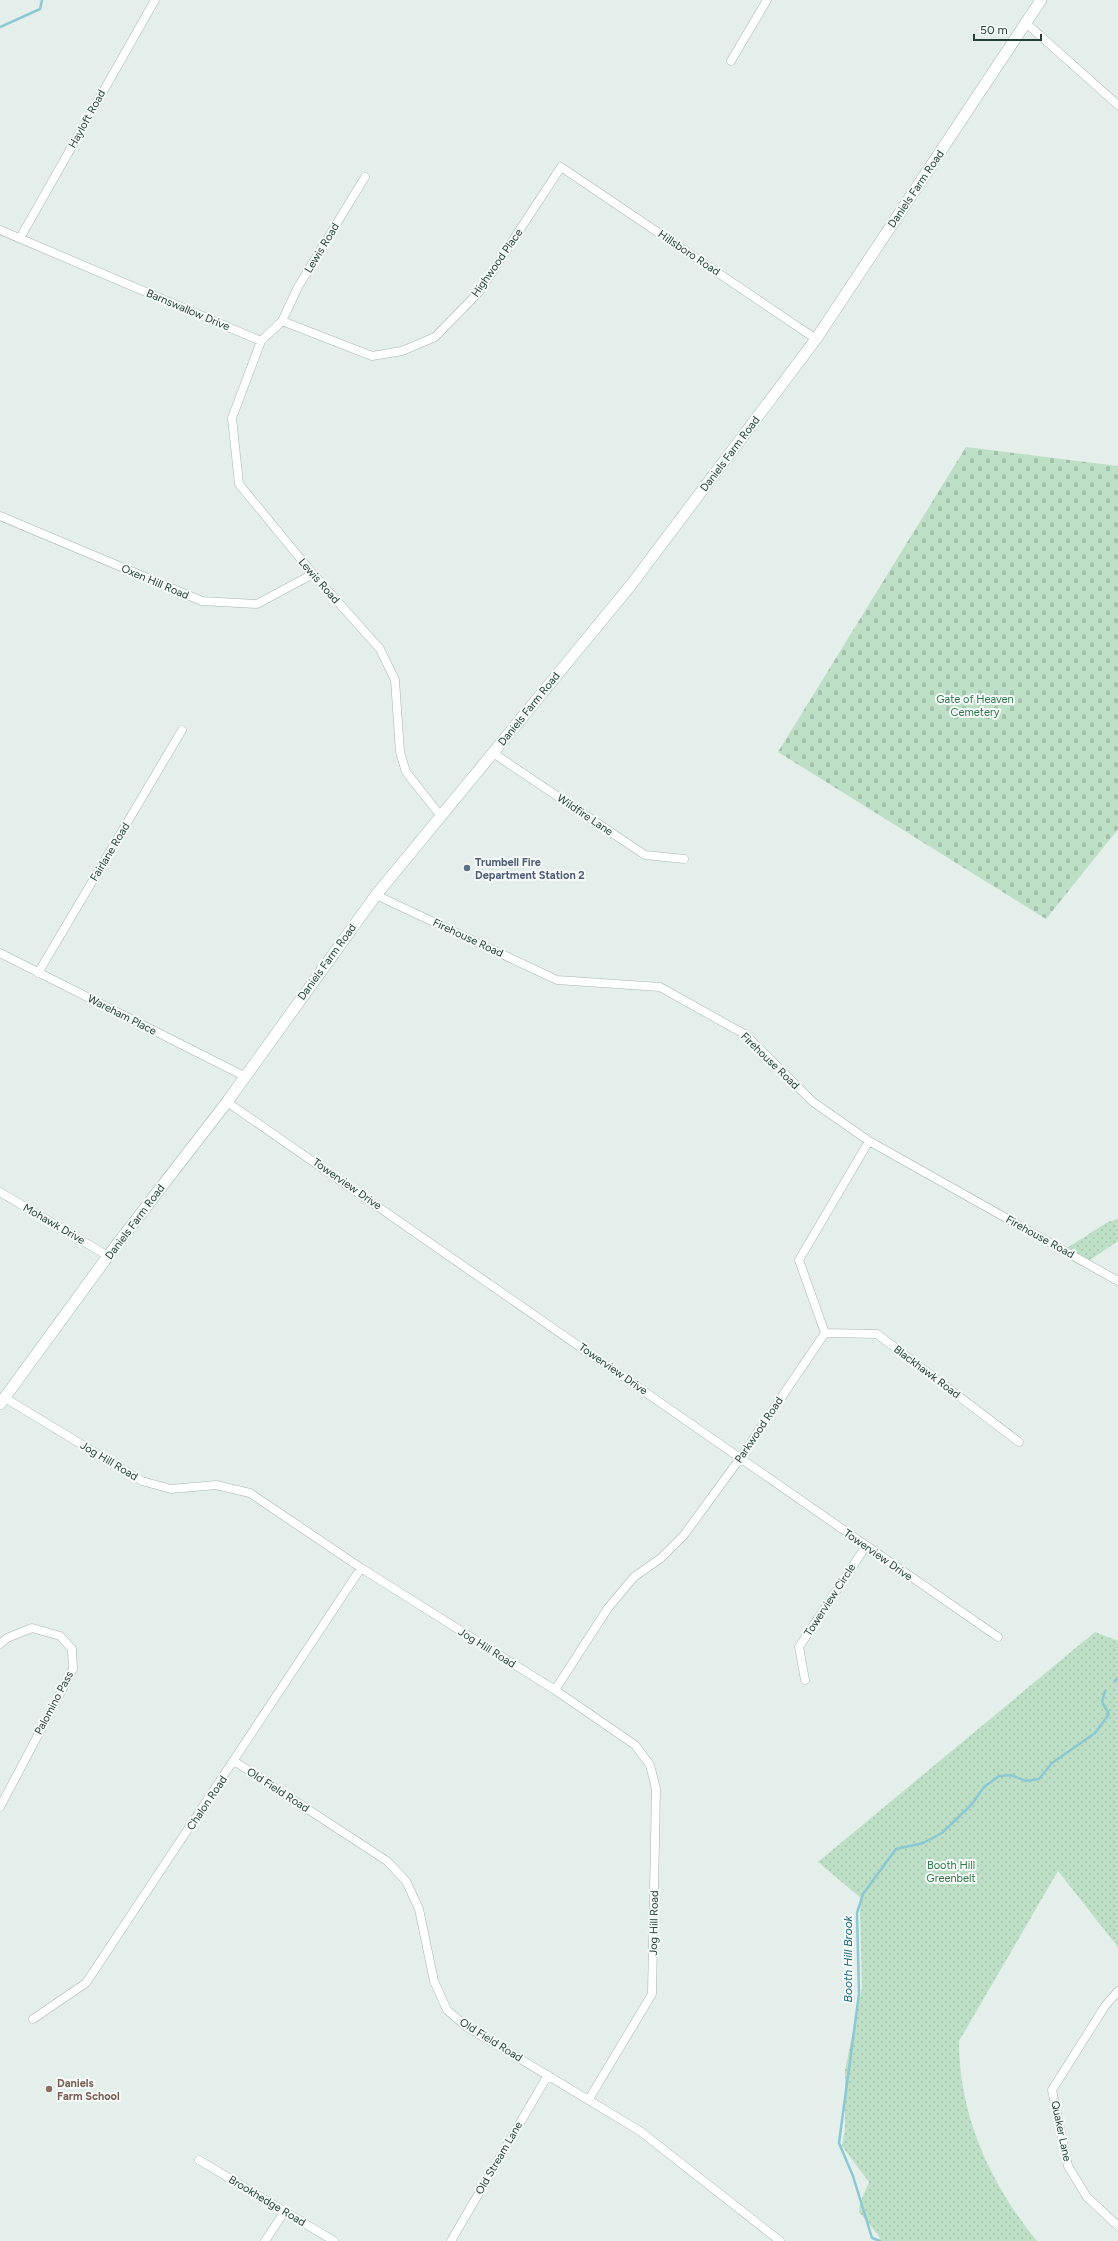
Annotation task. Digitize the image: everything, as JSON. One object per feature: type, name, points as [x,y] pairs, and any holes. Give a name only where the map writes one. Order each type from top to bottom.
[{"type":"main road","name":"Daniels Farm Road","points":[[3,1401],[108,1256],[227,1102],[244,1076],[376,894],[631,585],[816,339],[1041,0]]},
{"type":"street","name":"Hayloft Road","points":[[20,238],[155,0]]},
{"type":"street","points":[[730,61],[767,0]]},
{"type":"street","points":[[1026,23],[1118,105]]},
{"type":"street","name":"Hillsboro Road","points":[[561,167],[816,339]]},
{"type":"street","name":"Highwood Place","points":[[282,321],[372,356],[402,351],[435,337],[479,292],[561,167]]},
{"type":"street","name":"Lewis Road","points":[[282,321],[298,287],[365,177]]},
{"type":"street","name":"Barnswallow Drive","points":[[0,230],[261,341]]},
{"type":"street","points":[[261,341],[282,321]]},
{"type":"street","name":"Lewis Road","points":[[261,341],[232,418],[239,484],[313,574],[380,649],[395,680],[396,716],[400,752],[406,772],[440,815]]},
{"type":"street","name":"Oxen Hill Road","points":[[0,516],[202,601],[257,604],[313,574]]},
{"type":"street","name":"Fairlane Road","points":[[38,973],[182,730]]},
{"type":"street","name":"Wildfire Lane","points":[[493,753],[645,855],[684,859]]},
{"type":"street","name":"Firehouse Road","points":[[376,894],[556,980],[660,987],[746,1036],[812,1102],[869,1141],[1118,1281]]},
{"type":"street","name":"Wareham Place","points":[[0,953],[244,1076]]},
{"type":"street","name":"Towerview Drive","points":[[227,1102],[741,1457],[998,1637]]},
{"type":"street","points":[[825,1333],[799,1260],[869,1141]]},
{"type":"street","name":"Mohawk Drive","points":[[0,1192],[108,1256]]},
{"type":"street","name":"Parkwood Road","points":[[555,1690],[608,1608],[634,1577],[661,1558],[684,1535],[741,1457],[825,1333]]},
{"type":"street","name":"Blackhawk Road","points":[[825,1333],[877,1334],[1019,1442]]},
{"type":"street","name":"Jog Hill Road","points":[[3,1401],[142,1481],[171,1489],[216,1485],[250,1493],[361,1568],[555,1690],[635,1745],[650,1765],[656,1789],[652,1994],[589,2099]]},
{"type":"street","name":"Towerview Circle","points":[[805,1680],[799,1647],[866,1546]]},
{"type":"street","name":"Chalon Road","points":[[33,2019],[86,1983],[361,1568]]},
{"type":"street","name":"Palomino Pass","points":[[0,1644],[7,1638],[32,1628],[60,1636],[72,1649],[73,1669],[0,1807]]},
{"type":"street","name":"Old Field Road","points":[[234,1761],[387,1861],[406,1881],[419,1910],[434,1981],[447,2010],[467,2027],[640,2131],[780,2241]]},
{"type":"street","name":"Quaker Lane","points":[[1118,1990],[1105,2006],[1052,2090],[1068,2166],[1087,2198],[1118,2226]]},
{"type":"street","name":"Old Stream Lane","points":[[451,2241],[548,2075]]},
{"type":"street","name":"Brookhedge Road","points":[[199,2160],[334,2241]]},
{"type":"street","points":[[265,2241],[285,2211]]},
{"type":"green space","name":"Gate of Heaven Cemetery","points":[[966,447],[1118,466],[1118,829],[1046,919],[778,752]]},
{"type":"green space","points":[[1118,1219],[1118,1241],[1081,1266],[1059,1253],[1108,1222]]},
{"type":"green space","name":"Booth Hill Greenbelt","points":[[1095,1632],[1118,1641],[1118,1947],[1058,1871],[959,2041],[960,2069],[965,2095],[971,2122],[980,2147],[1005,2196],[1037,2241],[880,2241],[879,2236],[859,2212],[860,2203],[869,2182],[842,2146],[845,2129],[845,2070],[862,1988],[860,1911],[862,1899],[818,1862]]},
{"type":"waterway","points":[[0,27],[40,9],[42,0]]},
{"type":"waterway","name":"Booth Hill Brook","points":[[1114,1682],[1118,1678]]},
{"type":"waterway","name":"Booth Hill Brook","points":[[880,2241],[872,2238],[853,2176],[839,2143],[859,1994],[857,1913],[863,1894],[896,1849],[923,1843],[942,1833],[972,1804],[984,1787],[999,1776],[1011,1775],[1026,1781],[1039,1779],[1052,1763],[1095,1733],[1109,1714],[1102,1702],[1105,1691]]},
{"type":"place","name":"Trumbell Fire Department Station 2","points":[[467,868]]},
{"type":"place","name":"Daniels Farm School","points":[[49,2089]]}]
